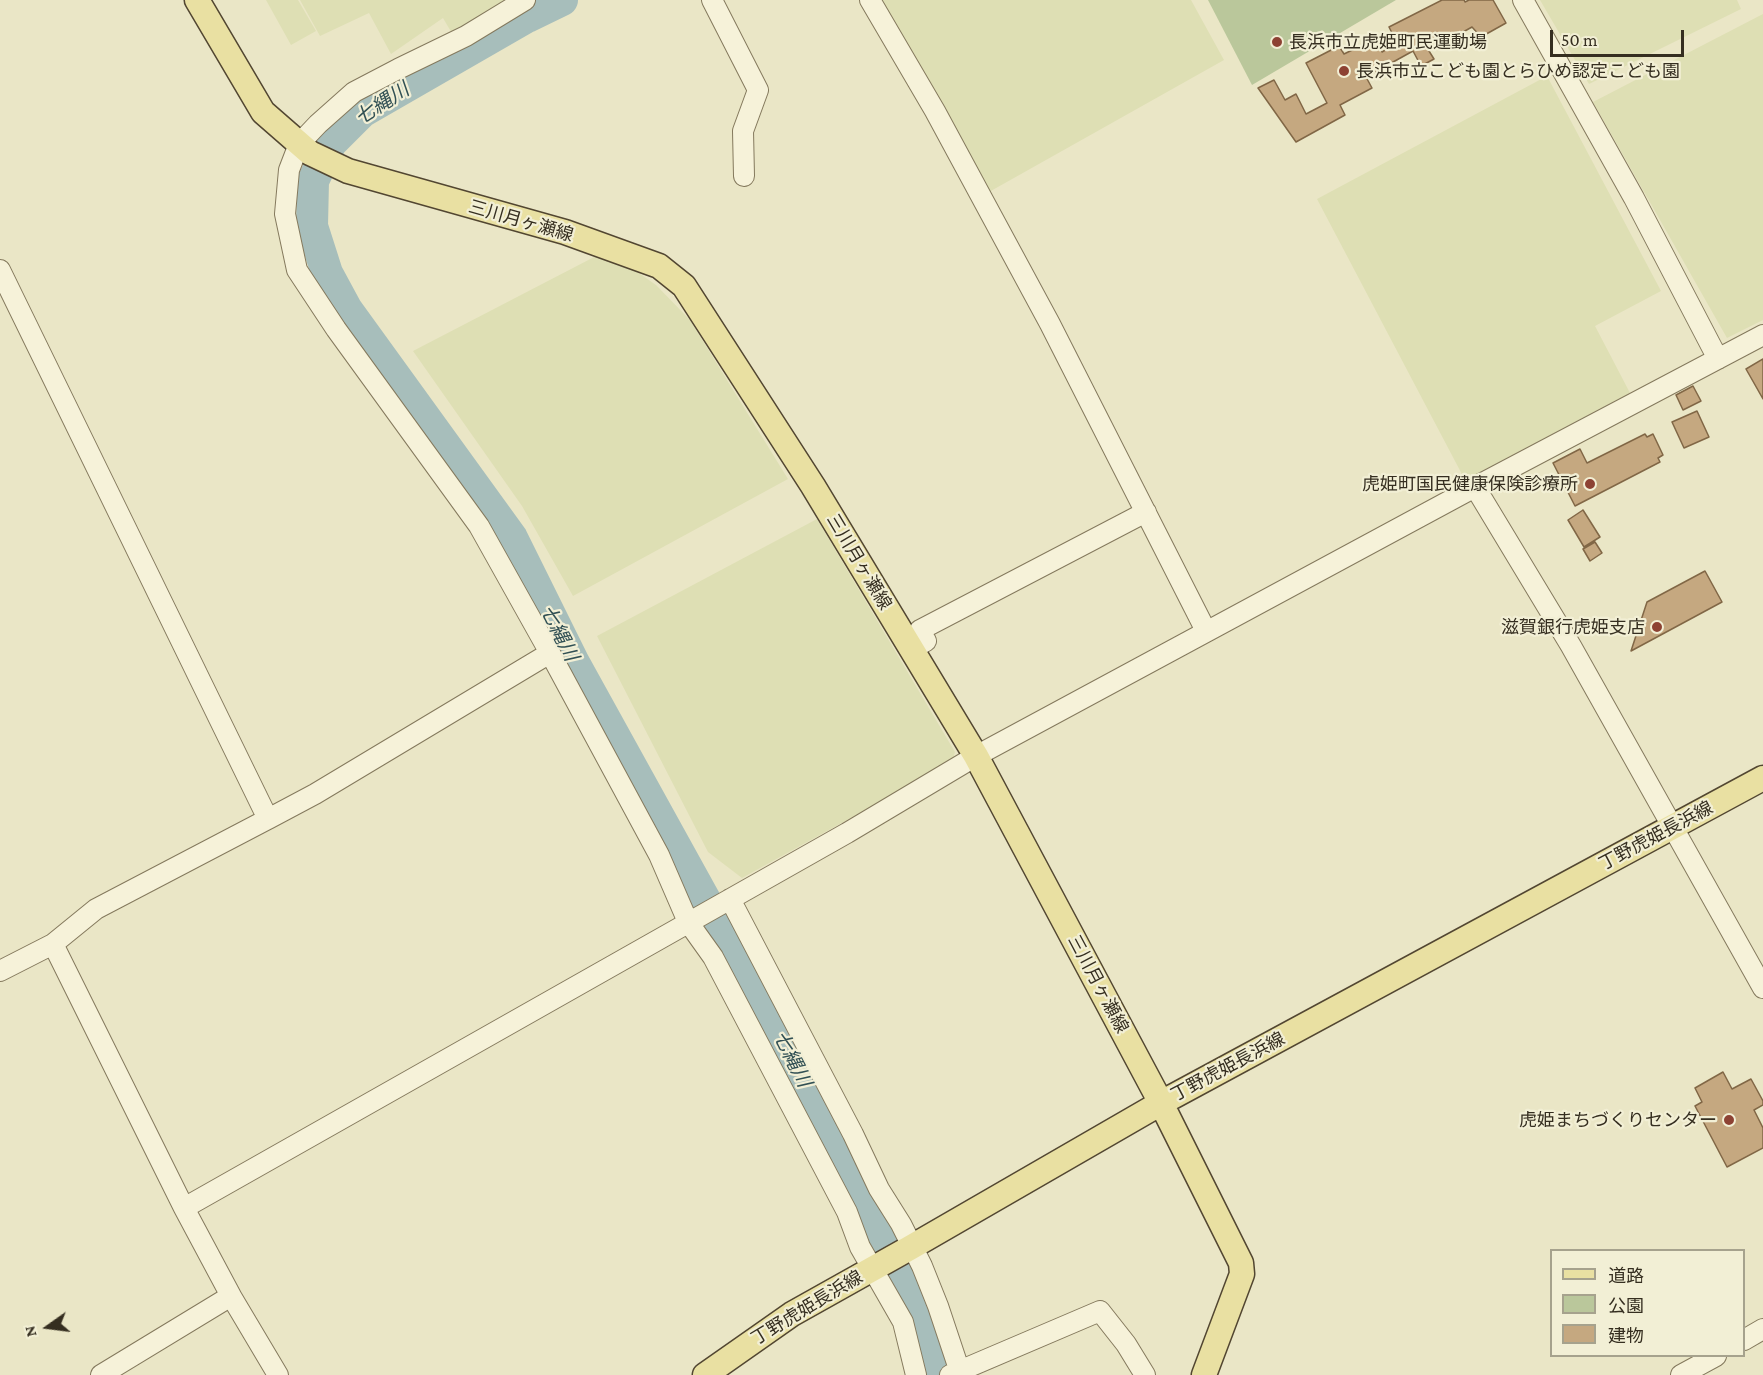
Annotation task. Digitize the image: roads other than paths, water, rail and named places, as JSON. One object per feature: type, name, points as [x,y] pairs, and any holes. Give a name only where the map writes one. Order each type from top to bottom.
[{"type":"main road","name":"三川月ヶ瀬線","points":[[197,0],[263,112],[305,148],[332,165],[565,232],[659,266],[684,286],[813,486],[976,756],[1161,1103],[1242,1263],[1242,1274],[1204,1375]]},
{"type":"main road","name":"丁野虎姫長浜線","points":[[705,1375],[792,1314],[1161,1103],[1763,778]]},
{"type":"street","points":[[525,0],[466,36],[354,92],[318,124],[305,148],[289,170],[285,214],[297,270],[336,329],[479,526],[659,855],[688,922],[713,957],[848,1212],[860,1247],[874,1267],[903,1322],[916,1375]]},
{"type":"street","points":[[712,0],[758,90],[743,131],[744,176]]},
{"type":"street","points":[[870,0],[935,111],[1050,324],[1206,631]]},
{"type":"street","points":[[1523,0],[1634,198],[1718,359]]},
{"type":"street","points":[[0,270],[268,819]]},
{"type":"street","points":[[184,1208],[847,833],[976,756],[1763,335]]},
{"type":"street","points":[[1476,487],[1571,646],[1671,828],[1763,988]]},
{"type":"street","points":[[912,649],[926,642],[920,630],[1146,512]]},
{"type":"street","points":[[0,971],[53,944],[96,909],[268,819],[550,653]]},
{"type":"street","points":[[730,898],[853,1134],[938,1306],[957,1374],[1100,1311],[1126,1344],[1145,1375]]},
{"type":"street","points":[[53,944],[184,1208],[231,1296],[278,1375]]},
{"type":"street","points":[[101,1375],[231,1296]]},
{"type":"street","points":[[1745,1339],[1763,1329]]},
{"type":"street","points":[[1681,1375],[1714,1357]]},
{"type":"waterway","name":"七縄川","points":[[562,0],[527,17],[362,112],[331,143],[313,181],[312,226],[327,273],[347,310],[512,538],[574,663],[773,1023],[915,1295],[938,1375]]},
{"type":"place","name":"長浜市立虎姫町民運動場","points":[[1277,42]]},
{"type":"place","name":"長浜市立こども園とらひめ認定こども園","points":[[1344,71]]},
{"type":"place","name":"虎姫町国民健康保険診療所","points":[[1590,484]]},
{"type":"place","name":"滋賀銀行虎姫支店","points":[[1657,627]]},
{"type":"place","name":"虎姫まちづくりセンター","points":[[1729,1120]]}]
